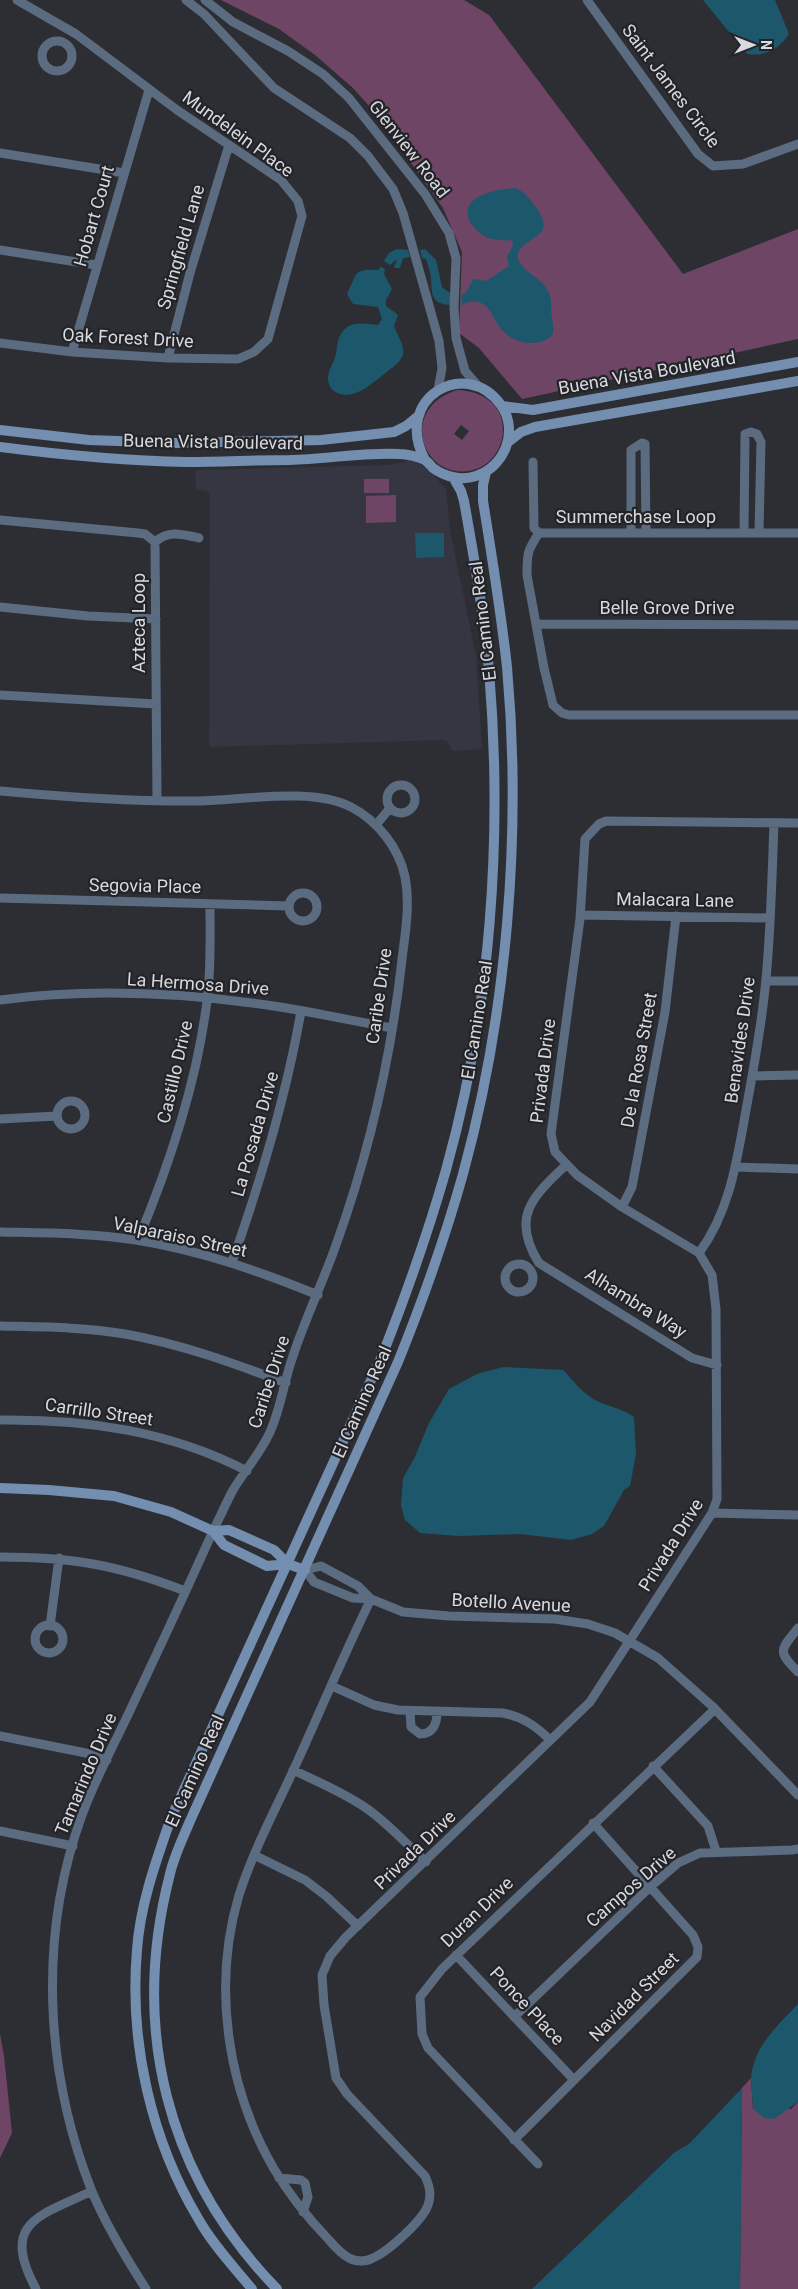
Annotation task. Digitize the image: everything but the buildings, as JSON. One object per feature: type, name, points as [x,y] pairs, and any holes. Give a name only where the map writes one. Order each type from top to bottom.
[{"type":"main road","name":"Buena Vista Boulevard","points":[[502,406],[533,410],[798,362]]},
{"type":"main road","name":"Buena Vista Boulevard","points":[[508,442],[521,432],[535,427],[798,381]]},
{"type":"main road","points":[[465,384],[478,387],[492,394],[502,406],[509,430],[504,454],[486,472],[470,477],[454,477],[443,474],[425,460],[417,439],[417,417],[423,405],[438,390],[451,385],[465,384]]},
{"type":"main road","name":"Buena Vista Boulevard","points":[[0,430],[89,440],[175,443],[321,440],[394,432],[406,426],[417,417]]},
{"type":"main road","points":[[321,440],[322,459]]},
{"type":"main road","name":"Buena Vista Boulevard","points":[[0,447],[50,454],[188,462],[322,459],[402,454],[425,460]]},
{"type":"main road","name":"El Camino Real","points":[[277,2289],[244,2251],[215,2212],[193,2170],[171,2112],[161,2073],[155,2037],[154,1992],[159,1927],[170,1872],[190,1821],[376,1412],[424,1296],[447,1230],[478,1115],[501,976],[512,848],[512,790],[507,669],[498,593],[483,502],[482,486],[486,472]]},
{"type":"main road","name":"El Camino Real","points":[[252,2289],[199,2221],[175,2175],[153,2117],[138,2038],[137,1950],[142,1916],[154,1867],[172,1818],[382,1356],[406,1295],[447,1168],[460,1114],[484,979],[494,848],[494,790],[489,670],[480,596],[464,502],[454,477]]},
{"type":"main road","points":[[480,596],[498,593]]},
{"type":"main road","points":[[0,1488],[114,1496],[171,1512],[213,1531],[224,1545],[267,1566],[288,1564]]},
{"type":"main road","points":[[213,1531],[229,1530],[274,1550],[288,1564],[304,1570]]},
{"type":"street","name":"Mundelein Place","points":[[17,0],[76,34],[149,90],[281,180],[298,201],[302,216],[268,339],[254,352]]},
{"type":"street","name":"Glenview Road","points":[[186,0],[204,14],[274,88],[350,138],[368,156],[393,189],[403,213],[439,340],[442,368],[438,390]]},
{"type":"street","name":"Glenview Road","points":[[205,0],[233,22],[288,51],[323,74],[350,98],[440,215],[449,233],[456,258],[454,308],[456,338],[465,371],[478,387]]},
{"type":"street","name":"Saint James Circle","points":[[587,0],[698,154],[713,166],[743,164],[798,144]]},
{"type":"street","points":[[65,44],[76,34]]},
{"type":"street","name":"Hobart Court","points":[[72,352],[96,265],[149,90]]},
{"type":"street","name":"Springfield Lane","points":[[168,358],[184,292],[230,146]]},
{"type":"street","points":[[0,153],[124,173]]},
{"type":"street","points":[[0,250],[96,265]]},
{"type":"street","name":"Oak Forest Drive","points":[[0,343],[72,352],[168,358],[238,359],[254,352]]},
{"type":"street","points":[[744,533],[745,434],[751,432],[757,434],[761,442],[760,533]]},
{"type":"street","points":[[631,533],[631,450],[642,443],[645,444],[646,533]]},
{"type":"street","points":[[533,462],[534,528],[539,534]]},
{"type":"street","points":[[0,520],[138,533],[145,534],[155,542],[161,536],[169,534],[199,538]]},
{"type":"street","name":"Summerchase Loop","points":[[798,533],[539,534],[528,548],[527,561],[527,575],[553,705],[562,713],[569,715],[798,715]]},
{"type":"street","name":"Azteca Loop","points":[[155,542],[157,799]]},
{"type":"street","points":[[0,607],[88,616],[156,619]]},
{"type":"street","name":"Belle Grove Drive","points":[[536,624],[798,625]]},
{"type":"street","points":[[0,695],[89,702],[156,704]]},
{"type":"street","name":"Caribe Drive","points":[[0,791],[71,797],[197,801],[317,797],[334,800],[350,807],[376,825],[391,844],[399,859],[404,875],[407,891],[404,934],[392,1028],[384,1074],[365,1149],[337,1243],[293,1355],[271,1430],[247,1471],[233,1490],[213,1531]]},
{"type":"street","points":[[376,825],[390,808]]},
{"type":"street","name":"Privada Drive","points":[[371,1599],[254,1855],[239,1895],[229,1943],[226,1988],[232,2060],[253,2128],[280,2178],[303,2212],[343,2255],[352,2259],[368,2260],[382,2253],[412,2226],[428,2205],[430,2196],[429,2185],[424,2176],[347,2094],[336,2078],[324,2005],[322,1976],[330,1956],[358,1926],[590,1702],[712,1514],[717,1499],[716,1309],[714,1283],[710,1269],[699,1253],[622,1207],[576,1175],[555,1152],[552,1134],[580,915],[585,839],[599,824],[606,821],[798,823]]},
{"type":"street","name":"Benavides Drive","points":[[699,1253],[711,1235],[725,1205],[736,1167],[752,1076],[766,980],[774,823]]},
{"type":"street","name":"Segovia Place","points":[[0,898],[289,906]]},
{"type":"street","name":"Castillo Drive","points":[[138,1240],[157,1194],[180,1124],[194,1069],[208,999],[210,904]]},
{"type":"street","name":"Malacara Lane","points":[[580,915],[770,918]]},
{"type":"street","name":"De la Rosa Street","points":[[622,1207],[632,1187],[665,1012],[676,916]]},
{"type":"street","points":[[766,980],[798,981]]},
{"type":"street","name":"La Hermosa Drive","points":[[0,1000],[100,994],[208,999],[301,1011],[392,1028]]},
{"type":"street","name":"La Posada Drive","points":[[232,1262],[268,1154],[293,1058],[301,1011]]},
{"type":"street","points":[[752,1076],[798,1075]]},
{"type":"street","points":[[0,1120],[57,1116]]},
{"type":"street","points":[[530,1269],[539,1263],[532,1250],[526,1227],[529,1208],[534,1197],[566,1165]]},
{"type":"street","points":[[736,1167],[798,1169]]},
{"type":"street","name":"Valparaiso Street","points":[[0,1232],[82,1234],[138,1240],[232,1262],[318,1295]]},
{"type":"street","name":"Alhambra Way","points":[[539,1263],[692,1358],[717,1365]]},
{"type":"street","points":[[0,1326],[88,1330],[152,1339],[209,1354],[286,1383]]},
{"type":"street","name":"Carrillo Street","points":[[0,1420],[68,1422],[123,1428],[208,1452],[247,1471]]},
{"type":"street","points":[[712,1514],[798,1515]]},
{"type":"street","name":"Tamarindo Drive","points":[[146,2289],[121,2248],[92,2191],[67,2116],[56,2058],[54,2024],[53,1996],[56,1929],[63,1888],[82,1816],[213,1531]]},
{"type":"street","points":[[0,1557],[58,1558],[133,1572],[185,1591]]},
{"type":"street","points":[[50,1626],[58,1558]]},
{"type":"street","name":"Botello Avenue","points":[[371,1599],[358,1586],[321,1566],[304,1570],[314,1582],[353,1598],[371,1599],[403,1612],[555,1619],[588,1624],[631,1640],[658,1658],[715,1709],[798,1795]]},
{"type":"street","points":[[798,1628],[784,1642],[783,1652],[786,1659],[798,1672]]},
{"type":"street","points":[[332,1686],[374,1705],[410,1711],[503,1713],[516,1716],[528,1721],[550,1740]]},
{"type":"street","name":"Duran Drive","points":[[538,2164],[438,2060],[423,2039],[420,1997],[442,1968],[715,1709]]},
{"type":"street","points":[[410,1711],[411,1727],[420,1734],[427,1734],[433,1729],[437,1720],[437,1712]]},
{"type":"street","points":[[0,1736],[86,1753],[107,1760]]},
{"type":"street","points":[[653,1766],[708,1826],[716,1851]]},
{"type":"street","points":[[293,1770],[367,1808],[426,1862]]},
{"type":"street","name":"Navidad Street","points":[[514,2140],[697,1957],[698,1947],[693,1935],[593,1823]]},
{"type":"street","points":[[0,1831],[73,1846]]},
{"type":"street","name":"Campos Drive","points":[[514,2017],[650,1887],[678,1863],[700,1852],[798,1849]]},
{"type":"street","points":[[254,1855],[305,1880],[326,1896],[358,1926]]},
{"type":"street","name":"Ponce Place","points":[[456,1955],[574,2080]]},
{"type":"street","points":[[280,2178],[301,2180],[305,2183],[308,2197],[303,2212]]},
{"type":"street","points":[[36,2289],[21,2258],[20,2249],[25,2231],[37,2216],[92,2191]]},
{"type":"shaded area","points":[[221,0],[464,0],[489,15],[683,274],[798,229],[798,339],[522,399],[479,348],[459,333],[462,252],[443,208],[377,115],[353,88],[315,55],[279,29]]},
{"type":"shaded area","points":[[457,390],[477,394],[492,403],[498,410],[503,428],[499,448],[491,460],[479,468],[461,472],[445,468],[432,458],[424,445],[422,429],[426,414],[437,400]],"holes":[[[461,425],[469,431],[462,440],[454,434]]]},
{"type":"shaded area","points":[[410,460],[419,463],[434,475],[446,490],[450,530],[476,656],[482,749],[452,751],[448,742],[444,740],[209,747],[210,494],[205,490],[196,490],[195,470],[389,465]]},
{"type":"shaded area","points":[[364,479],[389,479],[389,493],[364,493]]},
{"type":"shaded area","points":[[396,495],[396,522],[366,523],[366,496]]},
{"type":"shaded area","points":[[0,2034],[12,2133],[0,2158]]},
{"type":"shaded area","points":[[751,2078],[753,2109],[791,2109],[798,2102],[798,2289],[740,2289],[742,2088]]},
{"type":"water","points":[[703,0],[775,0],[789,34],[781,44],[771,51],[754,55],[747,54]]},
{"type":"water","points":[[515,188],[523,192],[533,203],[541,215],[544,224],[538,235],[526,243],[517,256],[523,267],[546,288],[551,300],[553,334],[545,340],[534,343],[521,342],[510,337],[500,328],[489,309],[481,303],[469,302],[462,306],[462,295],[467,291],[473,279],[486,281],[509,266],[507,257],[513,245],[512,240],[491,239],[478,232],[468,216],[469,205],[478,197],[488,193]]},
{"type":"water","points":[[397,249],[408,250],[410,257],[403,258],[400,268],[394,268],[397,259],[390,265],[384,261],[389,253]]},
{"type":"water","points":[[425,249],[436,260],[442,287],[450,293],[450,305],[439,303],[434,297],[429,269],[426,259],[422,258],[420,250]]},
{"type":"water","points":[[381,267],[385,269],[384,274],[392,289],[386,300],[386,306],[398,315],[394,326],[402,345],[403,355],[396,365],[363,390],[348,395],[341,394],[331,388],[328,378],[340,334],[349,326],[361,324],[378,325],[382,319],[378,307],[353,304],[347,294],[360,271],[378,270]]},
{"type":"water","points":[[415,533],[444,533],[444,557],[416,558]]},
{"type":"water","points":[[503,1367],[563,1370],[590,1397],[634,1417],[636,1454],[630,1486],[624,1490],[604,1526],[592,1534],[571,1540],[520,1534],[458,1536],[420,1533],[405,1520],[401,1506],[403,1478],[414,1459],[429,1423],[449,1389],[477,1374]]},
{"type":"water","points":[[798,2004],[798,2102],[774,2119],[764,2118],[753,2109],[751,2078],[753,2067],[768,2037]]},
{"type":"water","points":[[742,2088],[740,2289],[532,2289],[675,2152],[689,2144]]}]
